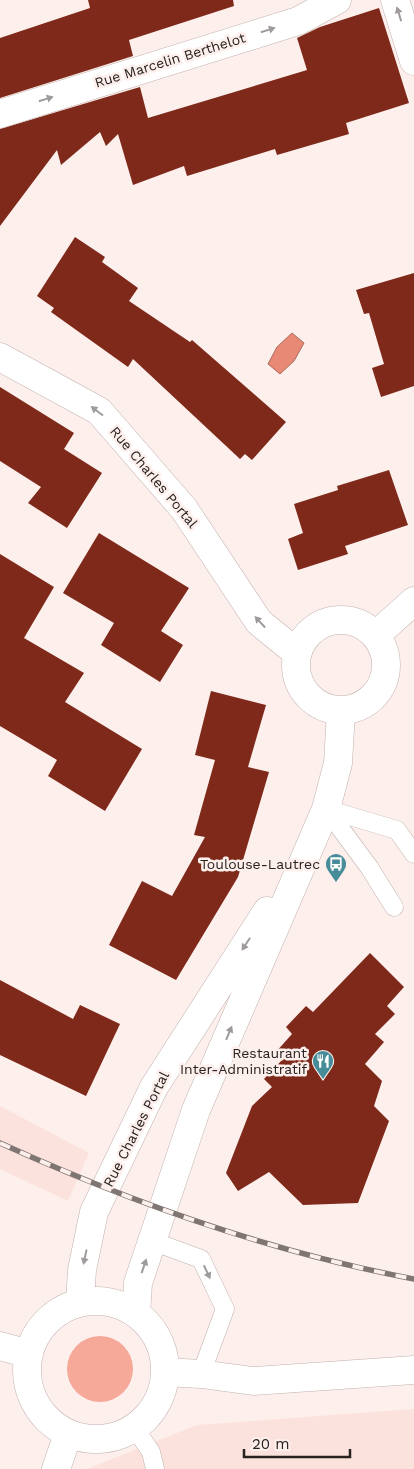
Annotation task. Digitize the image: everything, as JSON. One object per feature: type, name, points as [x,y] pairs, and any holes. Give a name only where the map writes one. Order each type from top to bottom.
[{"type":"street","name":"Rue Marcelin Berthelot","points":[[0,114],[298,21],[337,0]]},
{"type":"street","points":[[395,0],[414,61]]},
{"type":"street","name":"Rue Charles Portal","points":[[0,357],[99,411],[184,508],[259,622],[297,653]]},
{"type":"street","points":[[376,635],[414,601]]},
{"type":"street","points":[[352,620],[365,626],[376,635],[384,648],[387,662],[385,677],[379,691],[369,702],[356,708],[341,711],[327,709],[315,703],[305,693],[298,681],[297,653],[303,640],[312,630],[324,623],[352,620]]},
{"type":"street","name":"Rue Charles Portal","points":[[136,1314],[138,1283],[196,1110],[326,809],[338,764],[341,711]]},
{"type":"street","name":"Rue Charles Portal","points":[[80,1302],[82,1270],[94,1212],[154,1086],[310,844]]},
{"type":"street","points":[[100,1301],[119,1304],[136,1314],[148,1325],[157,1339],[163,1355],[164,1372],[160,1393],[150,1412],[134,1427],[114,1436],[92,1439],[68,1434],[54,1425],[40,1411],[31,1393],[27,1374],[29,1354],[36,1336],[47,1321],[62,1309],[80,1302],[100,1301]]},
{"type":"street","points":[[0,1346],[29,1354]]},
{"type":"street","points":[[164,1372],[201,1374],[253,1381],[414,1370]]},
{"type":"street","points":[[56,1469],[68,1434]]},
{"type":"lane","points":[[326,809],[397,830],[414,854]]},
{"type":"lane","points":[[326,809],[369,867],[394,907]]},
{"type":"lane","points":[[152,1240],[201,1259],[225,1310],[201,1374]]},
{"type":"lane","points":[[134,1427],[151,1452],[155,1469]]},
{"type":"shaded area","points":[[292,333],[304,343],[294,361],[280,374],[268,364],[277,347]]},
{"type":"shaded area","points":[[0,1106],[89,1153],[68,1201],[0,1169]]},
{"type":"shaded area","points":[[100,1336],[113,1338],[123,1346],[131,1356],[133,1369],[131,1382],[123,1392],[113,1400],[100,1402],[87,1400],[77,1392],[69,1382],[67,1369],[69,1356],[77,1346],[87,1338]]},
{"type":"shaded area","points":[[414,1409],[414,1469],[87,1469],[197,1425]]},
{"type":"building","points":[[88,0],[233,0],[234,6],[129,40],[133,56],[0,98],[0,38],[90,8]]},
{"type":"building","points":[[379,8],[409,103],[346,123],[349,134],[277,155],[275,149],[187,176],[184,166],[133,185],[118,134],[106,146],[100,132],[61,165],[57,150],[0,226],[0,129],[140,87],[148,118],[307,70],[297,38],[320,27]]},
{"type":"building","points":[[75,237],[105,257],[102,262],[138,288],[129,301],[190,342],[192,340],[286,422],[252,460],[245,454],[240,459],[133,359],[128,367],[51,312],[54,308],[37,296]]},
{"type":"building","points":[[414,273],[414,386],[381,397],[372,368],[384,364],[369,313],[364,314],[356,290]]},
{"type":"building","points":[[0,387],[74,433],[64,449],[102,473],[67,528],[28,503],[41,487],[0,461]]},
{"type":"building","points":[[389,470],[408,525],[345,546],[348,554],[298,570],[288,539],[303,533],[294,504],[338,490],[337,486]]},
{"type":"building","points":[[99,533],[189,588],[161,631],[183,645],[160,682],[101,645],[114,623],[63,593]]},
{"type":"building","points":[[0,554],[54,587],[24,638],[84,673],[65,702],[142,749],[105,811],[48,776],[57,760],[0,726]]},
{"type":"building","points":[[211,691],[266,705],[248,767],[269,772],[238,877],[176,980],[109,945],[142,881],[172,896],[205,837],[194,835],[215,760],[195,755]]},
{"type":"building","name":"Restaurant Inter-Administratif","points":[[370,953],[404,987],[387,1006],[395,1014],[375,1034],[384,1042],[365,1064],[382,1081],[374,1106],[389,1121],[358,1203],[303,1205],[269,1172],[238,1191],[226,1173],[252,1106],[272,1087],[264,1079],[282,1060],[275,1053],[292,1034],[286,1027],[306,1006],[313,1012]]},
{"type":"building","points":[[0,980],[73,1019],[80,1005],[120,1024],[86,1096],[0,1055]]},
{"type":"railway","points":[[0,1143],[100,1186],[203,1223],[308,1255],[414,1279]]},
{"type":"place","name":"Toulouse-Lautrec","points":[[336,883]]},
{"type":"place","name":"Restaurant Inter-Administratif","points":[[323,1080]]}]
